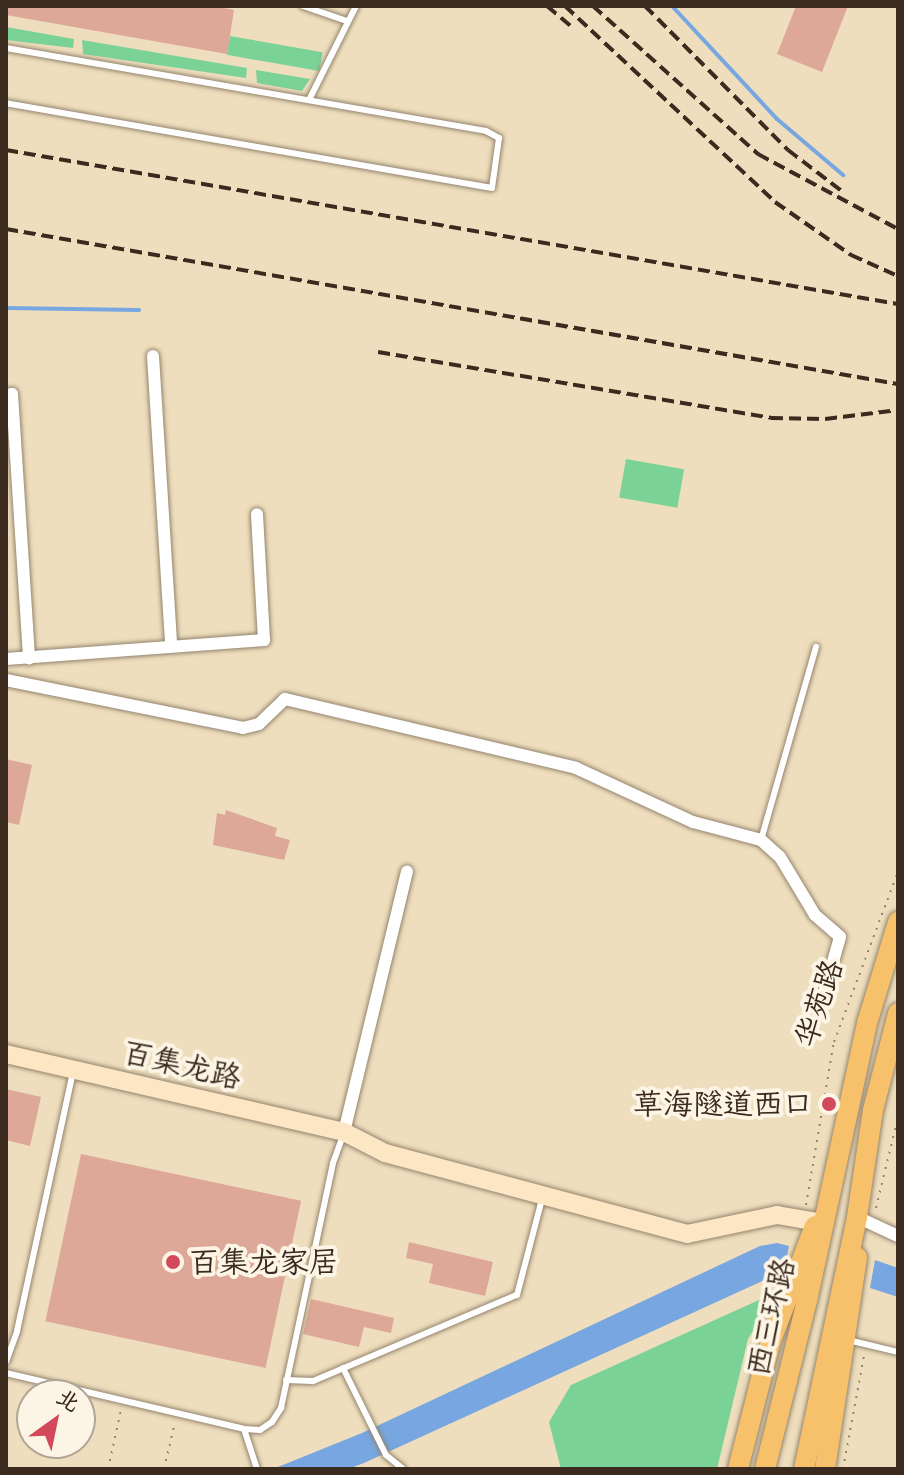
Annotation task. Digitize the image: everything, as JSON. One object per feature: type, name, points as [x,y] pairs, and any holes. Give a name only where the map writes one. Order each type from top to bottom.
[{"type":"main road","name":"华苑路","points":[[815,1221],[834,1178],[867,1023],[898,922]]},
{"type":"main road","points":[[825,1469],[848,1340],[858,1265],[857,1217],[873,1110],[898,1013]]},
{"type":"main road","name":"西三环路","points":[[804,1469],[857,1217]]},
{"type":"main road","points":[[738,1469],[770,1343],[815,1221]]},
{"type":"main road","name":"西三环路","points":[[765,1469],[815,1221]]},
{"type":"street","points":[[153,356],[171,646]]},
{"type":"street","points":[[6,395],[12,394],[29,658]]},
{"type":"street","points":[[6,659],[264,640],[257,514]]},
{"type":"street","points":[[6,680],[243,728],[259,724],[285,699],[576,768],[693,822],[761,840],[780,857],[815,915],[840,937],[821,1004]]},
{"type":"street","points":[[344,1132],[407,871]]},
{"type":"street","name":"百集龙路","points":[[6,1054],[344,1132],[385,1153],[687,1234],[777,1215],[815,1221]]},
{"type":"street","points":[[857,1217],[898,1236]]},
{"type":"lane","points":[[303,6],[347,21]]},
{"type":"lane","points":[[309,100],[356,6]]},
{"type":"lane","points":[[6,48],[486,131],[499,138],[492,188],[6,103]]},
{"type":"lane","points":[[761,840],[816,647]]},
{"type":"lane","points":[[6,1362],[74,1069]]},
{"type":"lane","points":[[6,1373],[244,1429],[260,1430],[272,1422],[286,1380],[333,1163],[344,1132]]},
{"type":"lane","points":[[286,1380],[313,1381],[517,1295],[542,1195]]},
{"type":"lane","points":[[848,1340],[898,1352]]},
{"type":"lane","points":[[343,1368],[386,1455],[403,1469]]},
{"type":"lane","points":[[244,1429],[256,1466]]},
{"type":"path","name":"华苑路","points":[[815,1221],[816,1121],[834,1042],[898,872]]},
{"type":"path","points":[[108,1469],[124,1401]]},
{"type":"path","points":[[164,1469],[177,1413]]},
{"type":"green space","points":[[6,27],[74,39],[73,48],[6,40]]},
{"type":"green space","points":[[230,36],[323,52],[319,71],[227,55]]},
{"type":"green space","points":[[82,40],[247,68],[246,78],[83,54]]},
{"type":"green space","points":[[256,70],[310,79],[302,91],[257,83]]},
{"type":"green space","points":[[626,459],[684,469],[677,508],[619,497]]},
{"type":"green space","points":[[777,1292],[748,1339],[717,1469],[561,1469],[549,1422],[571,1385]]},
{"type":"water","points":[[777,1243],[789,1246],[784,1271],[364,1463],[348,1469],[273,1469],[362,1433],[760,1246]]},
{"type":"water","points":[[875,1260],[898,1268],[898,1297],[870,1288]]},
{"type":"building","points":[[6,6],[214,6],[234,10],[227,54],[6,15]]},
{"type":"building","points":[[796,6],[848,6],[822,72],[777,54]]},
{"type":"building","points":[[6,759],[32,765],[19,825],[6,822]]},
{"type":"building","points":[[226,810],[277,828],[275,836],[290,840],[284,860],[213,845],[217,813],[225,815]]},
{"type":"building","points":[[6,1089],[41,1097],[30,1146],[6,1140]]},
{"type":"building","name":"百集龙家居","points":[[81,1154],[301,1201],[266,1368],[45,1321]]},
{"type":"building","points":[[409,1242],[493,1262],[485,1296],[429,1283],[433,1264],[406,1258]]},
{"type":"building","points":[[311,1299],[394,1318],[391,1333],[364,1327],[359,1347],[303,1334]]},
{"type":"waterway","points":[[672,6],[777,119],[843,175]]},
{"type":"waterway","points":[[6,308],[139,310]]},
{"type":"railway","points":[[547,6],[571,26]]},
{"type":"railway","points":[[565,6],[775,202],[851,255],[898,276]]},
{"type":"railway","points":[[593,6],[758,154],[898,229]]},
{"type":"railway","points":[[645,6],[788,150],[843,192]]},
{"type":"railway","points":[[6,150],[898,304]]},
{"type":"railway","points":[[6,229],[898,384]]},
{"type":"railway","points":[[378,352],[771,418],[825,419],[898,410]]},
{"type":"place","name":"草海隧道西口","points":[[829,1104]]},
{"type":"place","name":"百集龙家居","points":[[173,1262]]}]
